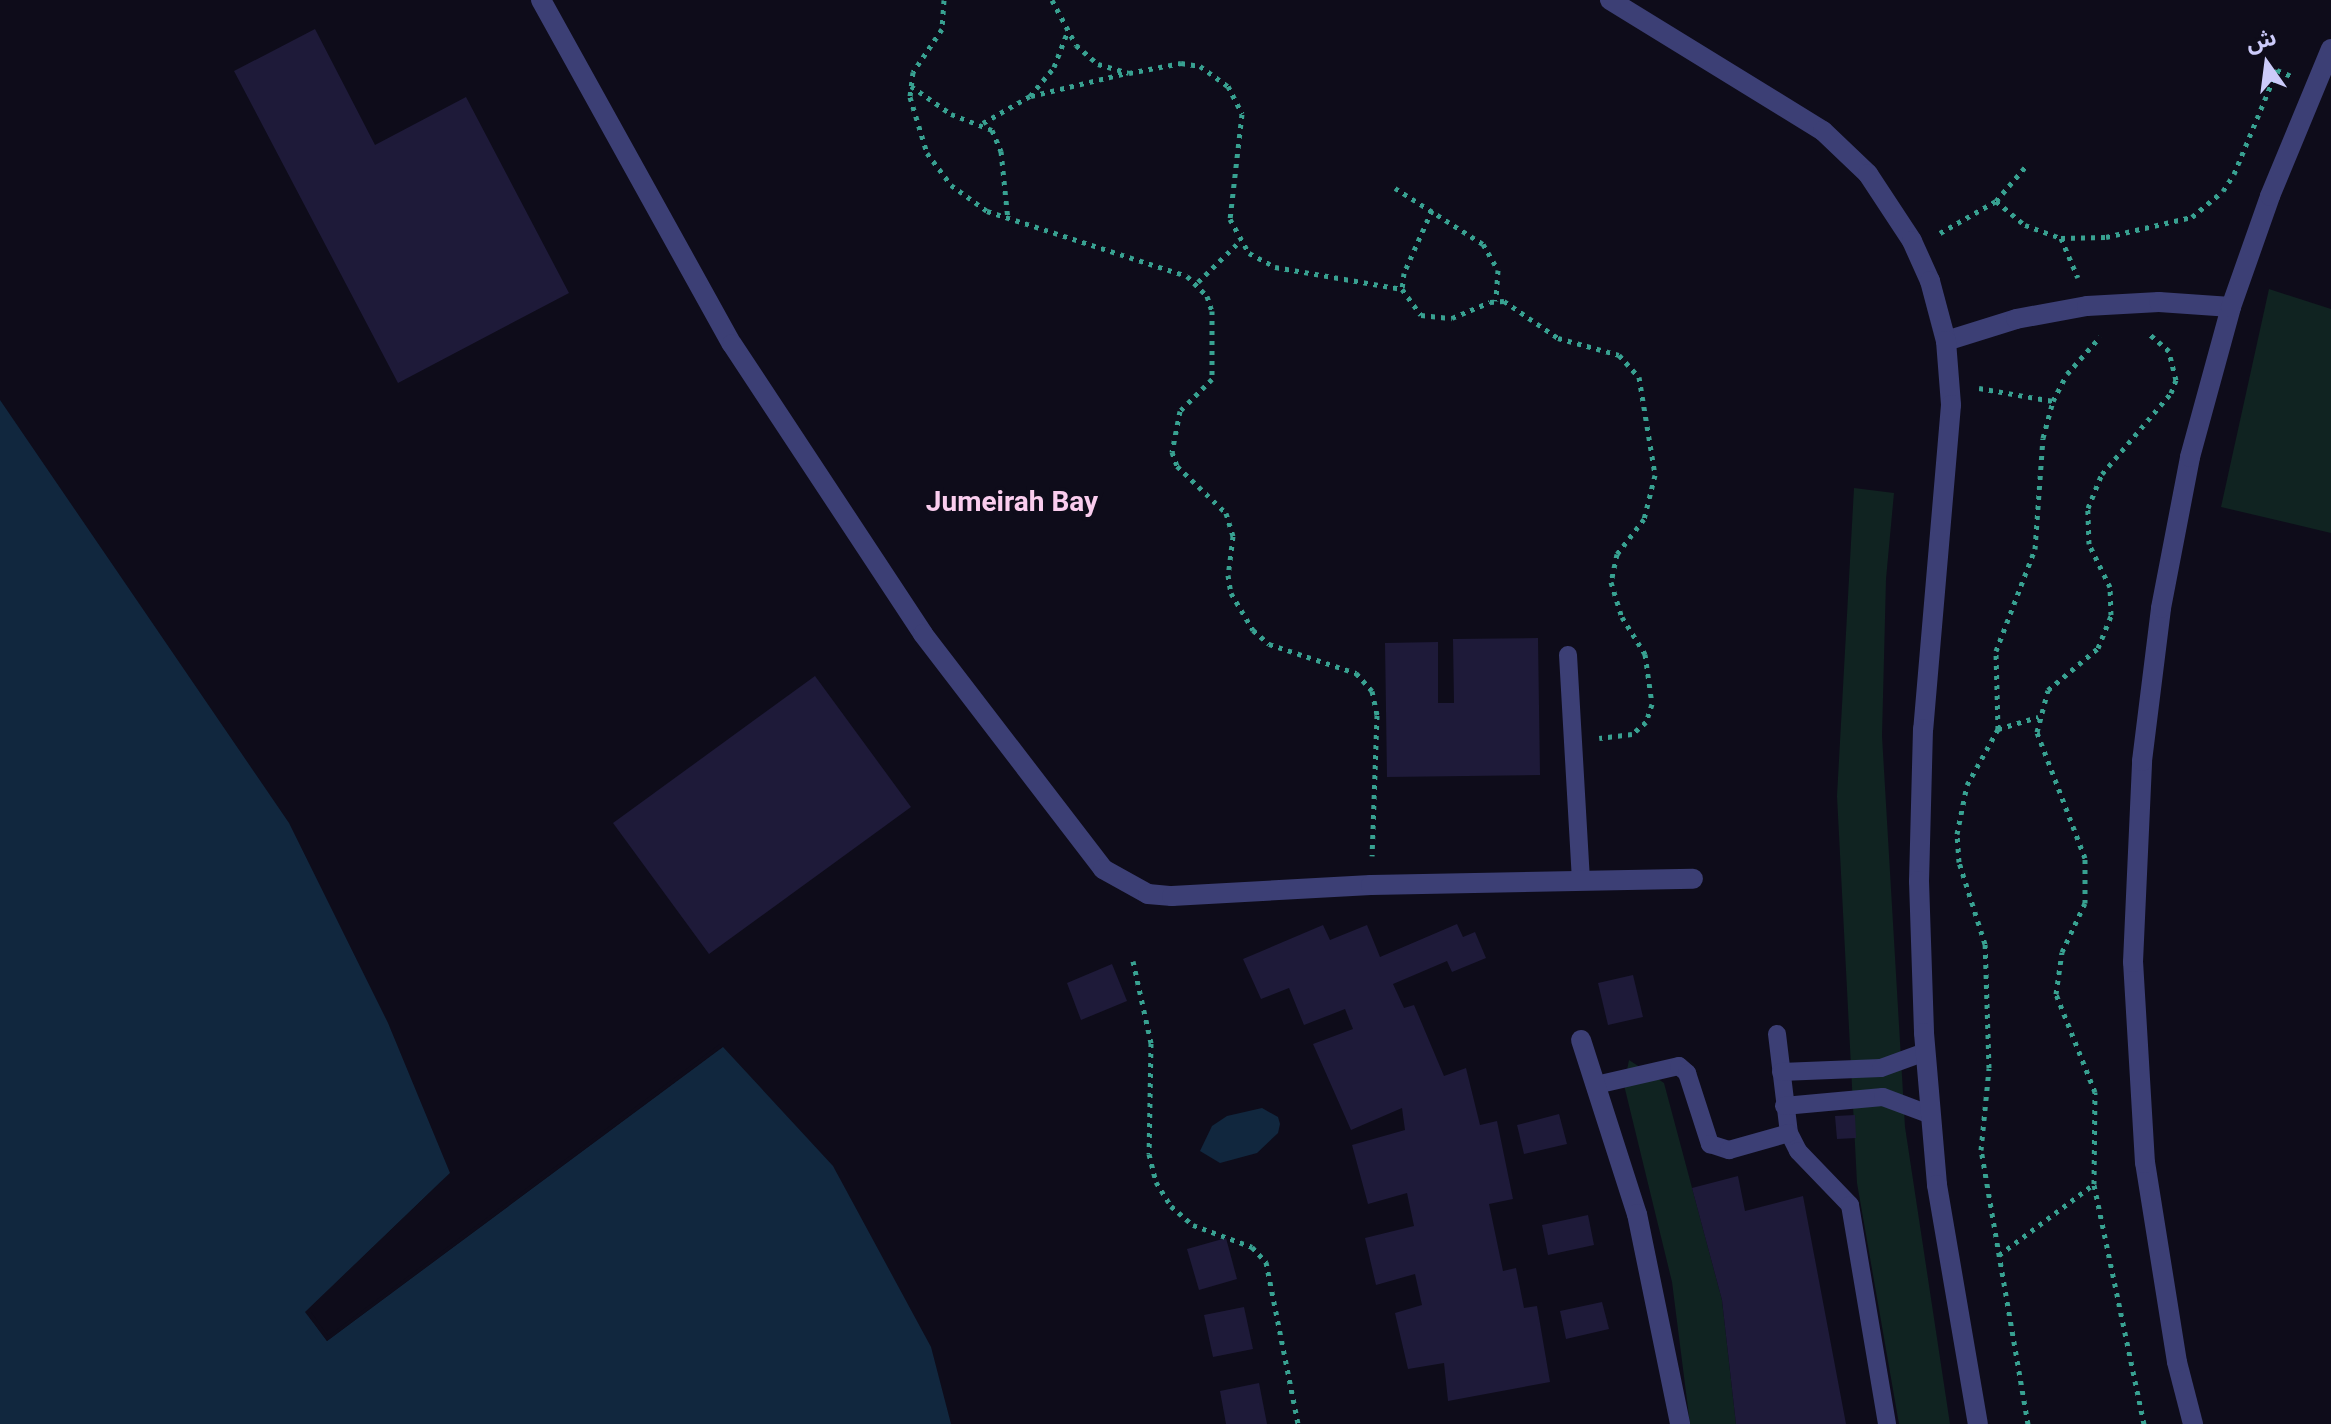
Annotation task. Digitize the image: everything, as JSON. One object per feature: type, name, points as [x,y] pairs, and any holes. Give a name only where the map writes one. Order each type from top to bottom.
[{"type":"street","points":[[541,0],[732,344],[923,634],[1103,869],[1148,894],[1172,896],[1371,885],[1693,879]]},
{"type":"street","points":[[1610,0],[1823,131],[1868,174],[1912,241],[1930,281],[1946,341],[1950,384],[1923,729],[1919,881],[1925,1052],[1931,1115],[1959,1335],[1978,1424]]},
{"type":"street","points":[[2193,1424],[2177,1362],[2145,1163],[2133,962],[2142,761],[2161,608],[2190,457],[2231,307],[2313,87],[2331,49]]},
{"type":"street","points":[[1946,341],[2016,319],[2087,306],[2159,302],[2231,307]]},
{"type":"street","points":[[1581,1040],[1640,1226],[1680,1424]]},
{"type":"lane","points":[[1568,655],[1581,881]]},
{"type":"lane","points":[[1777,1034],[1789,1133],[1798,1151],[1850,1205],[1887,1424]]},
{"type":"lane","points":[[1781,1072],[1881,1068],[1925,1052]]},
{"type":"lane","points":[[1596,1085],[1679,1066],[1687,1073],[1710,1144],[1729,1150],[1789,1133]]},
{"type":"lane","points":[[1784,1106],[1883,1097],[1931,1115]]},
{"type":"path","points":[[944,0],[942,29],[913,72],[911,86],[911,109],[938,170],[968,200],[1008,220],[1198,282],[1212,311],[1214,368],[1206,389],[1187,402],[1173,424],[1172,452],[1177,466],[1226,513],[1233,536],[1228,575],[1231,593],[1253,630],[1269,644],[1356,673],[1372,691],[1377,715],[1371,885]]},
{"type":"path","points":[[1052,0],[1068,32],[1085,55],[1129,73]]},
{"type":"path","points":[[1030,96],[1054,67],[1068,32]]},
{"type":"path","points":[[982,124],[1030,96],[1181,63],[1200,66],[1228,86],[1242,114],[1230,209],[1239,242],[1275,267],[1402,289]]},
{"type":"path","points":[[1996,201],[2025,225],[2072,239],[2106,237],[2192,217],[2223,191],[2234,174],[2277,70],[2313,87]]},
{"type":"path","points":[[911,86],[951,114],[992,130],[1001,151],[1008,220]]},
{"type":"path","points":[[1912,241],[1971,219],[1996,201],[2026,166]]},
{"type":"path","points":[[1395,188],[1471,235],[1492,256],[1498,270],[1496,301]]},
{"type":"path","points":[[1432,210],[1411,251],[1402,289],[1415,310],[1437,320],[1496,301],[1512,304],[1575,347],[1607,352],[1630,364],[1639,377],[1654,455],[1653,489],[1644,519],[1617,554],[1611,582],[1622,617],[1645,654],[1650,714],[1640,729],[1624,737],[1573,737]]},
{"type":"path","points":[[1198,282],[1239,242]]},
{"type":"path","points":[[2131,329],[2159,339],[2169,351],[2176,380],[2164,405],[2102,474],[2093,492],[2089,544],[2110,587],[2111,615],[2098,648],[2057,679],[2038,717],[2040,747],[2056,773],[2085,858],[2085,903],[2062,952],[2056,994],[2095,1092],[2094,1184],[2144,1424]]},
{"type":"path","points":[[2028,1424],[1981,1150],[1989,1068],[1985,944],[1959,862],[1957,834],[1967,785],[1998,729],[1996,651],[2035,549],[2043,438],[2053,401],[2084,352],[2116,331]]},
{"type":"path","points":[[1950,384],[2053,401]]},
{"type":"path","points":[[1998,729],[2038,717]]},
{"type":"path","points":[[1133,961],[1151,1043],[1149,1154],[1156,1182],[1171,1206],[1193,1225],[1252,1247],[1266,1262],[1298,1424]]},
{"type":"path","points":[[1999,1255],[2094,1184]]},
{"type":"green space","points":[[2269,289],[2331,309],[2331,533],[2221,507]]},
{"type":"green space","points":[[1854,488],[1894,493],[1886,579],[1882,736],[1905,1127],[1950,1424],[1899,1424],[1857,1183],[1837,796]]},
{"type":"green space","points":[[1629,1060],[1664,1083],[1722,1300],[1736,1424],[1690,1424],[1672,1282],[1624,1085]]},
{"type":"water","points":[[0,400],[289,823],[388,1023],[450,1173],[306,1312],[327,1341],[723,1047],[833,1166],[931,1347],[951,1424],[0,1424]]},
{"type":"water","points":[[1262,1108],[1278,1117],[1280,1124],[1278,1133],[1257,1153],[1220,1163],[1200,1151],[1212,1126],[1227,1116]]},
{"type":"pier","points":[[720,1044],[726,1044],[327,1341],[305,1312],[453,1170],[311,1312],[328,1336]]},
{"type":"building","points":[[315,29],[375,145],[466,97],[569,293],[398,383],[234,71]]},
{"type":"building","points":[[1538,638],[1540,775],[1387,777],[1385,643],[1438,642],[1438,703],[1454,703],[1453,639]]},
{"type":"building","points":[[815,676],[911,807],[709,954],[613,823]]},
{"type":"building","points":[[1457,924],[1463,937],[1475,932],[1486,958],[1452,972],[1447,961],[1393,984],[1404,1008],[1414,1005],[1444,1076],[1466,1068],[1480,1125],[1497,1121],[1513,1199],[1489,1204],[1503,1271],[1516,1268],[1524,1308],[1537,1306],[1550,1382],[1448,1401],[1444,1363],[1408,1369],[1395,1313],[1422,1305],[1415,1274],[1376,1285],[1365,1238],[1414,1226],[1407,1193],[1368,1204],[1352,1145],[1405,1130],[1402,1108],[1351,1130],[1313,1044],[1353,1029],[1345,1009],[1304,1025],[1289,988],[1261,999],[1243,959],[1323,925],[1330,940],[1367,925],[1380,957]]},
{"type":"building","points":[[1112,964],[1127,1001],[1081,1020],[1067,983]]},
{"type":"building","points":[[1633,975],[1643,1017],[1608,1025],[1598,983]]},
{"type":"building","points":[[1559,1114],[1567,1144],[1524,1154],[1517,1125]]},
{"type":"building","points":[[1855,1115],[1856,1138],[1837,1139],[1835,1116]]},
{"type":"building","points":[[1738,1176],[1745,1211],[1803,1196],[1846,1424],[1736,1424],[1722,1300],[1692,1188]]},
{"type":"building","points":[[1588,1215],[1594,1245],[1548,1255],[1542,1225]]},
{"type":"building","points":[[1226,1238],[1237,1279],[1199,1290],[1187,1249]]},
{"type":"building","points":[[1602,1302],[1609,1329],[1566,1339],[1560,1311]]},
{"type":"building","points":[[1244,1307],[1253,1349],[1213,1357],[1204,1315]]},
{"type":"building","points":[[1259,1383],[1267,1424],[1226,1424],[1220,1391]]},
{"type":"district","name":"Jumeirah Bay","points":[[1012,502]]}]
